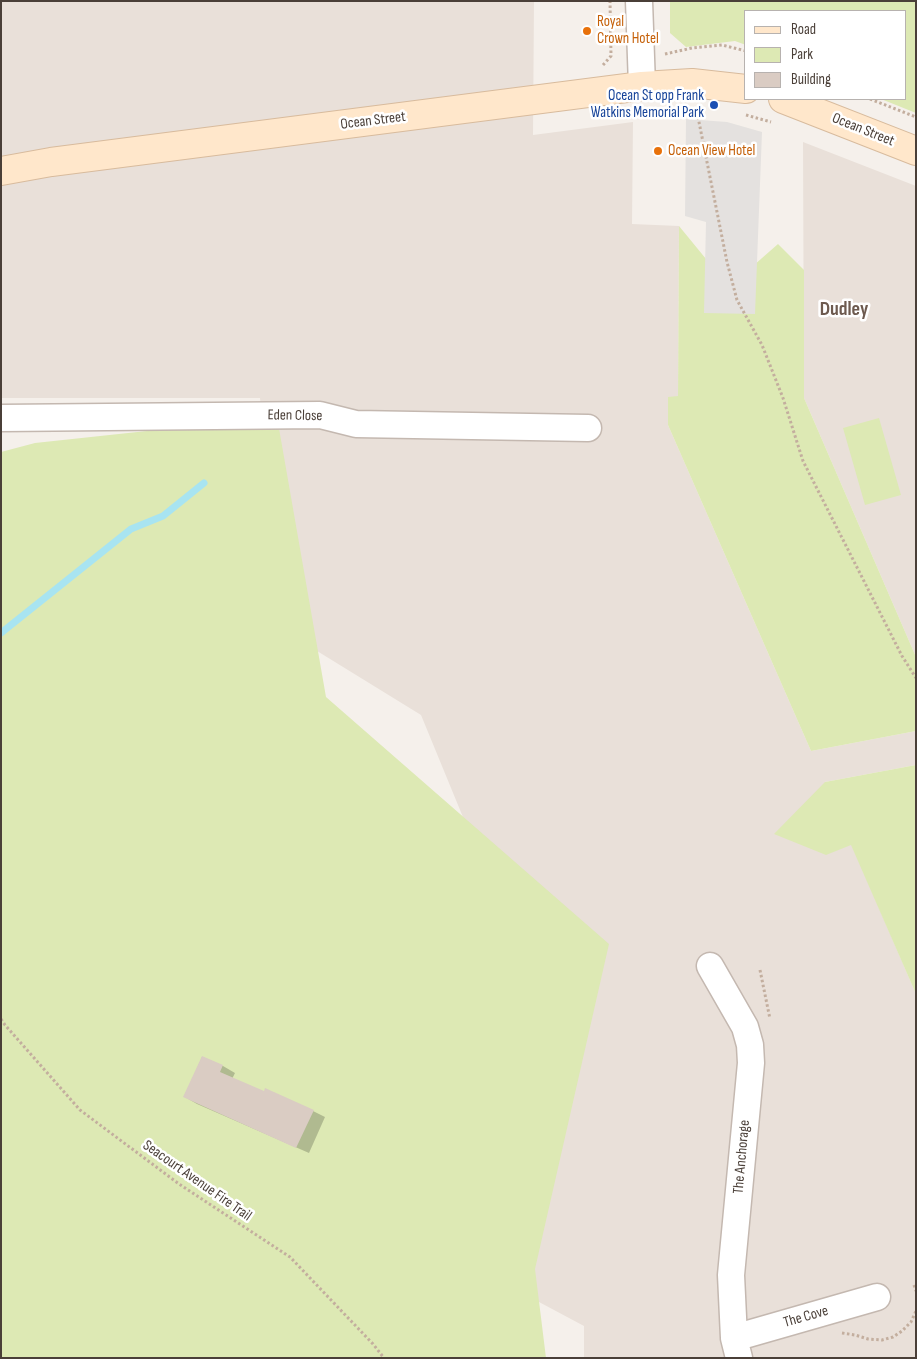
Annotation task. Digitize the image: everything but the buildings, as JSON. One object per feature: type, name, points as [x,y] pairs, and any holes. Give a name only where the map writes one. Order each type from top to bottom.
[{"type":"street","points":[[639,1],[642,86]]},
{"type":"street","name":"Ocean Street","points":[[1,170],[642,86],[692,98],[746,102]]},
{"type":"street","name":"Ocean Street","points":[[780,111],[916,151]]},
{"type":"street","name":"Eden Close","points":[[1,418],[320,415],[356,424],[588,428]]},
{"type":"street","name":"The Anchorage","points":[[710,966],[744,1027],[750,1045],[751,1063],[730,1275],[736,1348]]},
{"type":"street","name":"The Cove","points":[[736,1348],[877,1297]]},
{"type":"path","points":[[596,66],[604,65],[611,56],[610,1]]},
{"type":"path","points":[[662,55],[692,48],[722,45],[744,50]]},
{"type":"path","points":[[607,61],[615,63]]},
{"type":"path","points":[[692,98],[705,107]]},
{"type":"path","points":[[692,98],[737,300],[762,345],[783,398],[803,461],[902,656],[916,678]]},
{"type":"path","points":[[873,100],[916,117]]},
{"type":"path","points":[[746,102],[780,111]]},
{"type":"path","name":"Seacourt Avenue Fire Trail","points":[[1,1019],[5,1026],[80,1110],[179,1184],[290,1257],[384,1358]]},
{"type":"path","points":[[914,1285],[916,1291]]},
{"type":"path","points":[[837,1334],[843,1333],[882,1340],[893,1337],[911,1322],[916,1311]]},
{"type":"shaded area","points":[[1,1],[534,1],[533,135],[633,122],[632,224],[679,226],[678,397],[668,425],[811,751],[916,731],[916,765],[825,782],[916,994],[916,1358],[584,1358],[584,1326],[61,1047],[465,822],[421,715],[283,630],[260,398],[1,398]]},
{"type":"shaded area","points":[[686,119],[727,122],[762,132],[755,314],[704,313],[706,222],[685,216]]},
{"type":"shaded area","points":[[803,142],[916,186],[916,657],[804,398]]},
{"type":"green space","points":[[670,1],[916,1],[916,113],[884,100],[907,100],[907,10],[744,10],[744,44],[735,41],[686,47],[670,33]]},
{"type":"green space","points":[[679,226],[729,287],[778,244],[804,270],[804,398],[916,657],[916,731],[811,751],[668,425],[668,397],[678,396]]},
{"type":"green space","points":[[277,417],[326,697],[609,944],[535,1269],[546,1358],[1,1358],[1,452],[35,443]]},
{"type":"green space","points":[[879,418],[901,495],[865,505],[843,428]]},
{"type":"green space","points":[[916,765],[916,994],[851,845],[826,855],[774,834],[825,782]]},
{"type":"waterway","points":[[1,633],[131,529],[163,516],[204,483]]},
{"type":"place","name":"Royal Crown Hotel","points":[[587,31]]},
{"type":"place","name":"Ocean St opp Frank Watkins Memorial Park","points":[[714,105]]},
{"type":"place","name":"Ocean View Hotel","points":[[658,151]]},
{"type":"district","name":"Dudley","points":[[844,310]]}]
